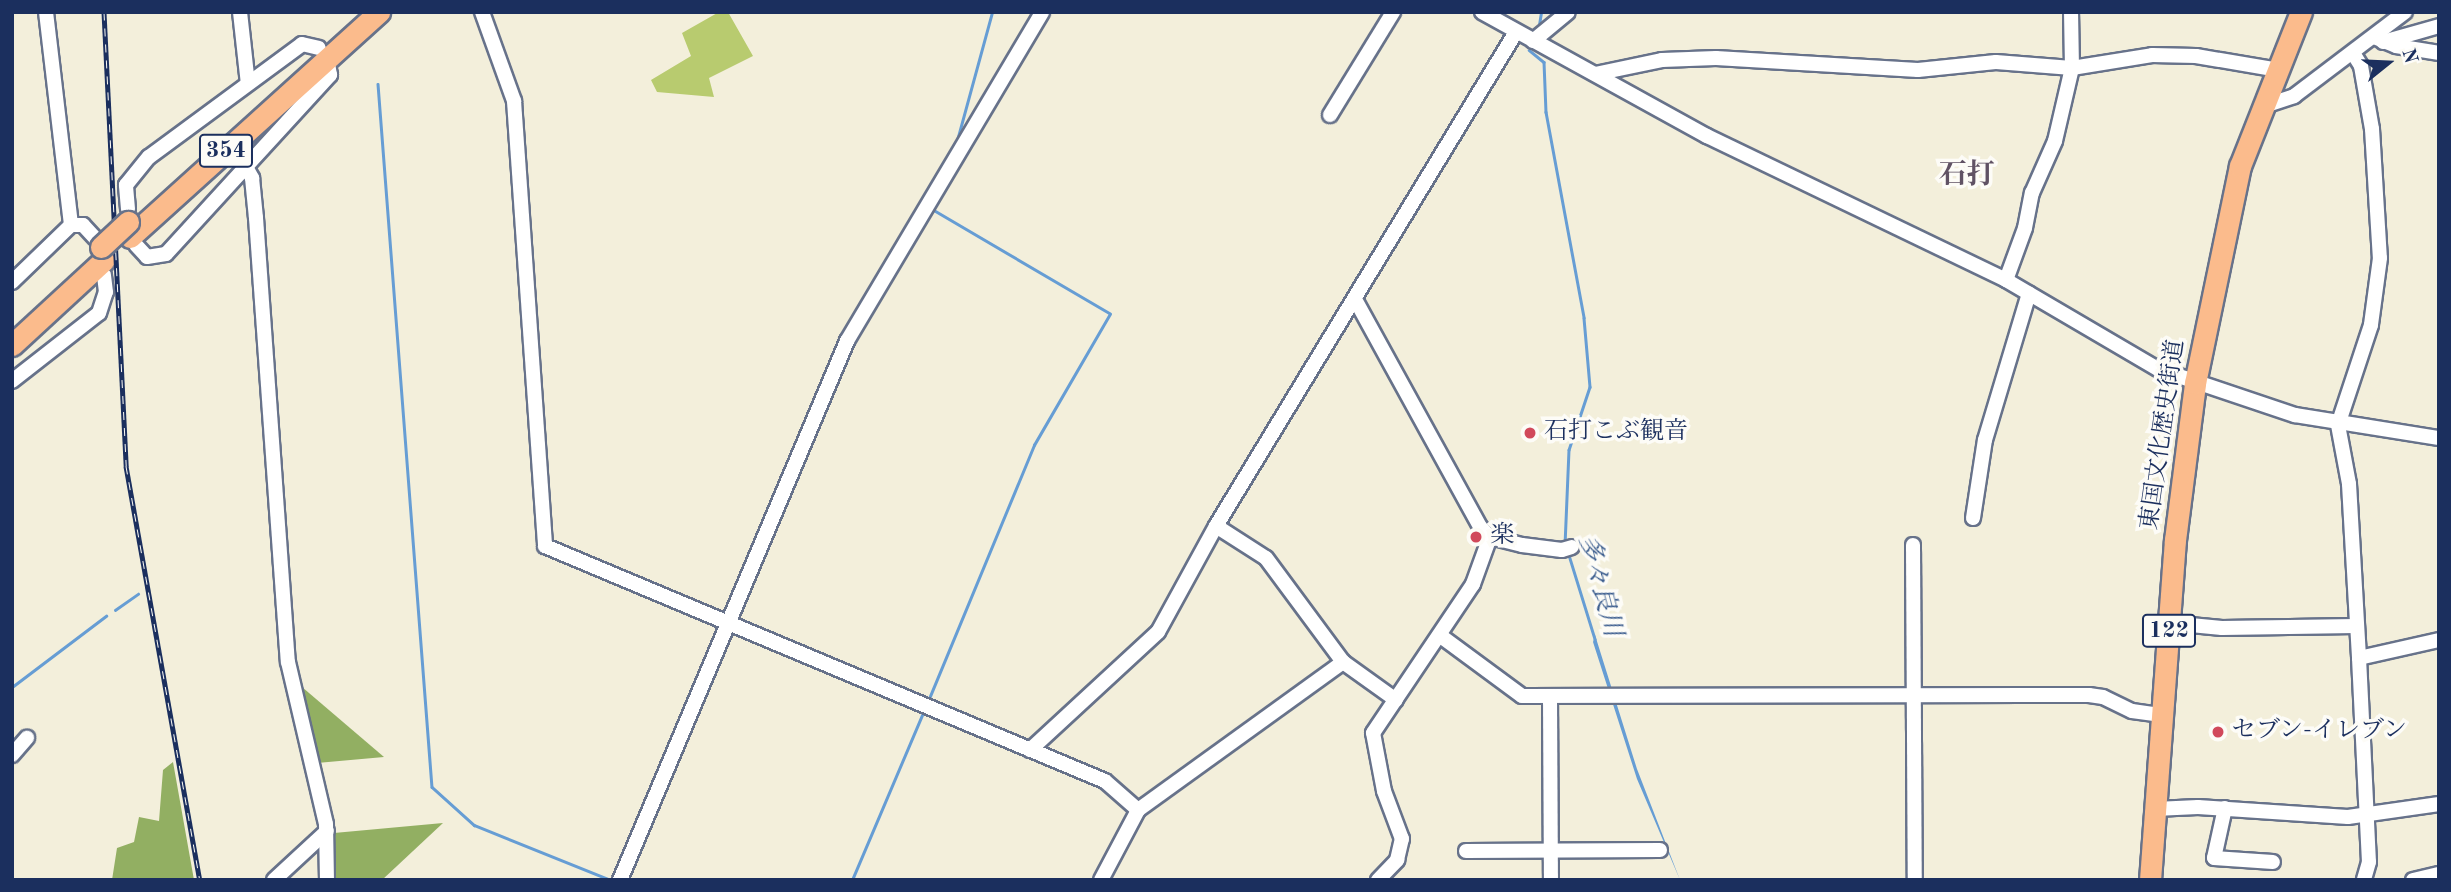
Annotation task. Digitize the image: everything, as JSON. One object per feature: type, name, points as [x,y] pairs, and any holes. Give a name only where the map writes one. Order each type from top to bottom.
[{"type":"highway","name":"354","points":[[12,345],[101,255],[323,53],[360,12]]},
{"type":"highway","name":"354","points":[[323,53],[379,12]]},
{"type":"highway","name":"東国文化歴史街道","points":[[2150,880],[2175,540],[2195,383],[2232,197],[2261,107],[2279,70],[2301,12]]},
{"type":"highway","name":"354","points":[[12,328],[101,255]]},
{"type":"street","points":[[46,12],[71,225]]},
{"type":"street","points":[[240,12],[248,85]]},
{"type":"street","points":[[482,12],[514,101],[545,546],[1105,781],[1138,810]]},
{"type":"street","points":[[620,880],[847,341],[1042,12]]},
{"type":"street","points":[[1331,115],[1393,12]]},
{"type":"street","points":[[1482,12],[1707,136],[2006,280],[2127,354],[2195,383],[2339,425],[2439,438]]},
{"type":"street","points":[[1533,41],[1568,12]]},
{"type":"street","points":[[2006,280],[2025,228],[2032,193],[2055,141],[2072,68],[2071,12]]},
{"type":"street","points":[[2261,107],[2294,96],[2353,53],[2378,39],[2405,12]]},
{"type":"street","points":[[2378,39],[2439,26]]},
{"type":"street","points":[[1030,750],[1158,632],[1216,526],[1356,300],[1516,32]]},
{"type":"street","points":[[2378,39],[2439,53]]},
{"type":"street","points":[[302,44],[323,53],[330,75],[163,256],[147,257],[130,228],[125,191],[135,169],[302,44]]},
{"type":"street","points":[[2353,53],[2361,66],[2372,129],[2380,258],[2371,326],[2339,425],[2349,484],[2359,659],[2369,862],[2364,880]]},
{"type":"street","points":[[1595,74],[1662,60],[1716,58],[1918,70],[1996,62],[2072,68],[2152,55],[2196,56],[2279,70]]},
{"type":"street","points":[[246,167],[252,178],[288,662],[327,831],[327,880]]},
{"type":"street","points":[[12,282],[71,225],[83,225],[101,255],[105,298],[95,317],[12,381]]},
{"type":"street","points":[[1973,518],[1985,440],[2029,293]]},
{"type":"street","points":[[1356,300],[1480,527],[1490,537],[1562,550],[1572,547]]},
{"type":"street","points":[[1216,526],[1266,558],[1343,662],[1396,700]]},
{"type":"street","points":[[1378,880],[1402,849],[1373,743],[1377,726],[1442,637],[1473,584],[1490,537]]},
{"type":"street","points":[[1913,545],[1915,880]]},
{"type":"street","points":[[2170,623],[2222,628],[2356,626]]},
{"type":"street","points":[[1442,637],[1515,694],[1550,698],[2089,695],[2104,696],[2132,711],[2162,715]]},
{"type":"street","points":[[2359,659],[2439,640]]},
{"type":"street","points":[[1101,880],[1138,810],[1343,662]]},
{"type":"street","points":[[1550,698],[1551,880]]},
{"type":"street","points":[[12,755],[27,738]]},
{"type":"street","points":[[2155,809],[2225,808],[2365,814],[2439,804]]},
{"type":"street","points":[[2225,808],[2214,858],[2273,863]]},
{"type":"street","points":[[274,880],[327,831]]},
{"type":"street","points":[[1466,851],[1660,850]]},
{"type":"street","points":[[2413,880],[2439,874]]},
{"type":"green space","points":[[719,12],[728,12],[753,56],[709,78],[714,97],[657,92],[651,80],[691,56],[682,33]]},
{"type":"green space","points":[[297,687],[302,687],[384,757],[317,763]]},
{"type":"green space","points":[[173,762],[194,880],[112,880],[117,848],[134,842],[139,817],[159,821],[163,770]]},
{"type":"green space","points":[[443,823],[382,880],[335,880],[334,833]]},
{"type":"water","points":[[1595,635],[1637,769],[1680,880],[1637,779],[1593,642]]},
{"type":"waterway","points":[[956,144],[992,12]]},
{"type":"waterway","points":[[1539,25],[1541,12]]},
{"type":"waterway","name":"多々良川","points":[[1529,50],[1544,62],[1546,112],[1584,318],[1590,387],[1569,450],[1565,545]]},
{"type":"waterway","points":[[378,84],[432,787],[474,825],[611,880]]},
{"type":"waterway","points":[[928,701],[1034,445],[1110,314],[933,210]]},
{"type":"waterway","name":"多々良川","points":[[1569,555],[1595,639]]},
{"type":"waterway","points":[[115,610],[138,594]]},
{"type":"waterway","points":[[12,687],[106,616]]},
{"type":"waterway","points":[[852,880],[924,710]]},
{"type":"railway","points":[[104,12],[126,466],[200,880]]},
{"type":"place","name":"石打こぶ観音","points":[[1530,433]]},
{"type":"place","name":"楽","points":[[1476,537]]},
{"type":"place","name":"セブン-イレブン","points":[[2218,732]]},
{"type":"district","name":"石打","points":[[1967,176]]}]
